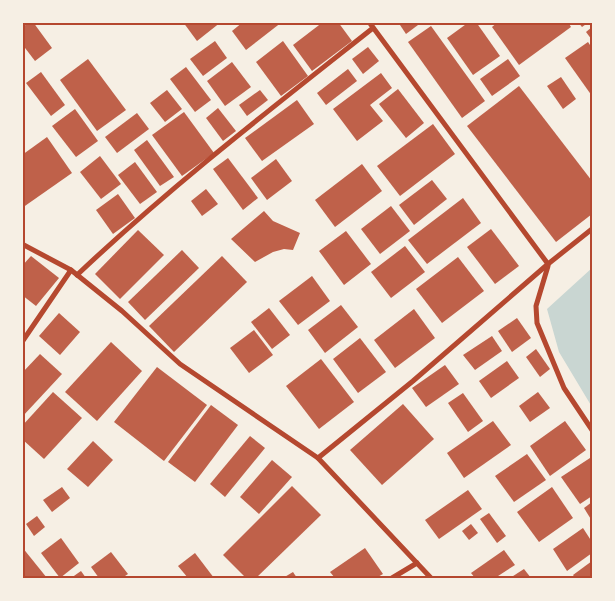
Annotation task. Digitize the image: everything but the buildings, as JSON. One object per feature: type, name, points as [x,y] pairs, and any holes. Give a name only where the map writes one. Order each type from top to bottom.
[{"type":"street","points":[[369,22],[548,264]]},
{"type":"street","points":[[77,275],[126,228],[213,155],[373,28]]},
{"type":"street","points":[[318,458],[592,229]]},
{"type":"street","points":[[22,244],[71,270],[122,311],[180,364],[318,458],[432,578]]},
{"type":"street","points":[[548,264],[536,306],[537,323],[564,388],[592,430]]},
{"type":"street","points":[[22,342],[71,270]]},
{"type":"street","points":[[392,578],[417,563]]},
{"type":"shaded area","points":[[592,268],[592,407],[559,352],[547,309]]}]
